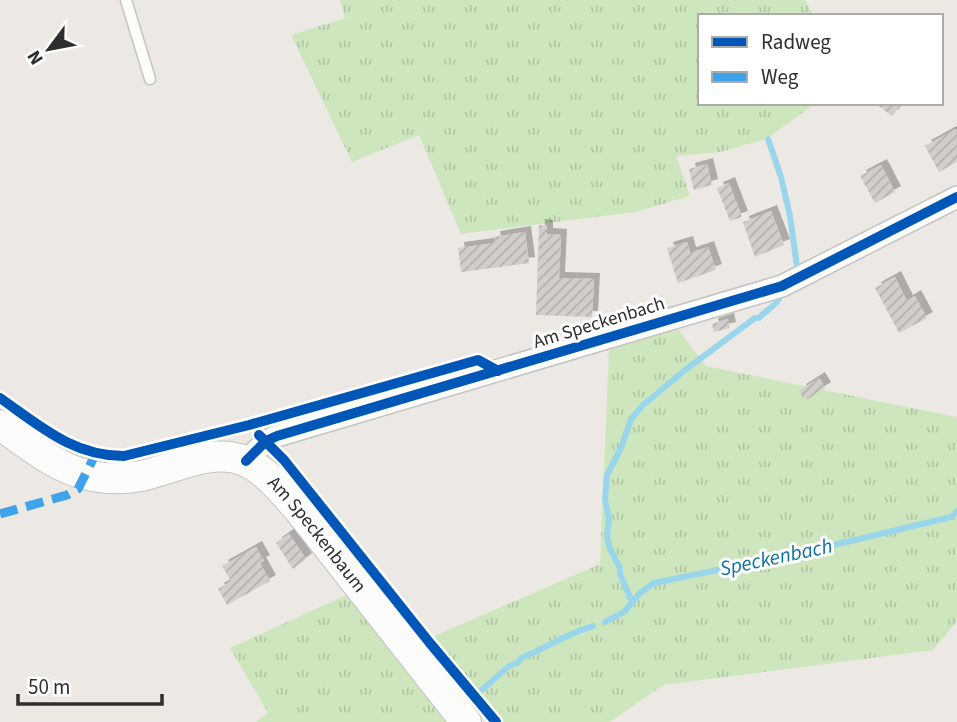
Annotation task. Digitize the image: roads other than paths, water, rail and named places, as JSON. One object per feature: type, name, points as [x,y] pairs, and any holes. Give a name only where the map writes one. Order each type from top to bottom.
[{"type":"main road","points":[[0,425],[42,454],[86,475],[118,478],[139,476],[212,457],[230,456],[246,461]]},
{"type":"main road","name":"Am Speckenbaum","points":[[246,461],[274,482],[466,722]]},
{"type":"street","name":"Am Speckenbach","points":[[246,461],[266,441],[277,436],[782,286],[957,197]]},
{"type":"lane","points":[[126,0],[150,79]]},
{"type":"waterway","points":[[768,139],[790,216],[797,266]]},
{"type":"waterway","points":[[632,602],[610,549],[605,499],[607,475],[621,448],[631,419],[642,406],[685,370],[755,318],[759,318],[780,297]]},
{"type":"waterway","name":"Speckenbach","points":[[605,622],[624,612],[640,593],[654,583],[796,554],[951,517],[957,511]]},
{"type":"waterway","name":"Speckenbach","points":[[467,703],[521,658],[593,626]]}]
